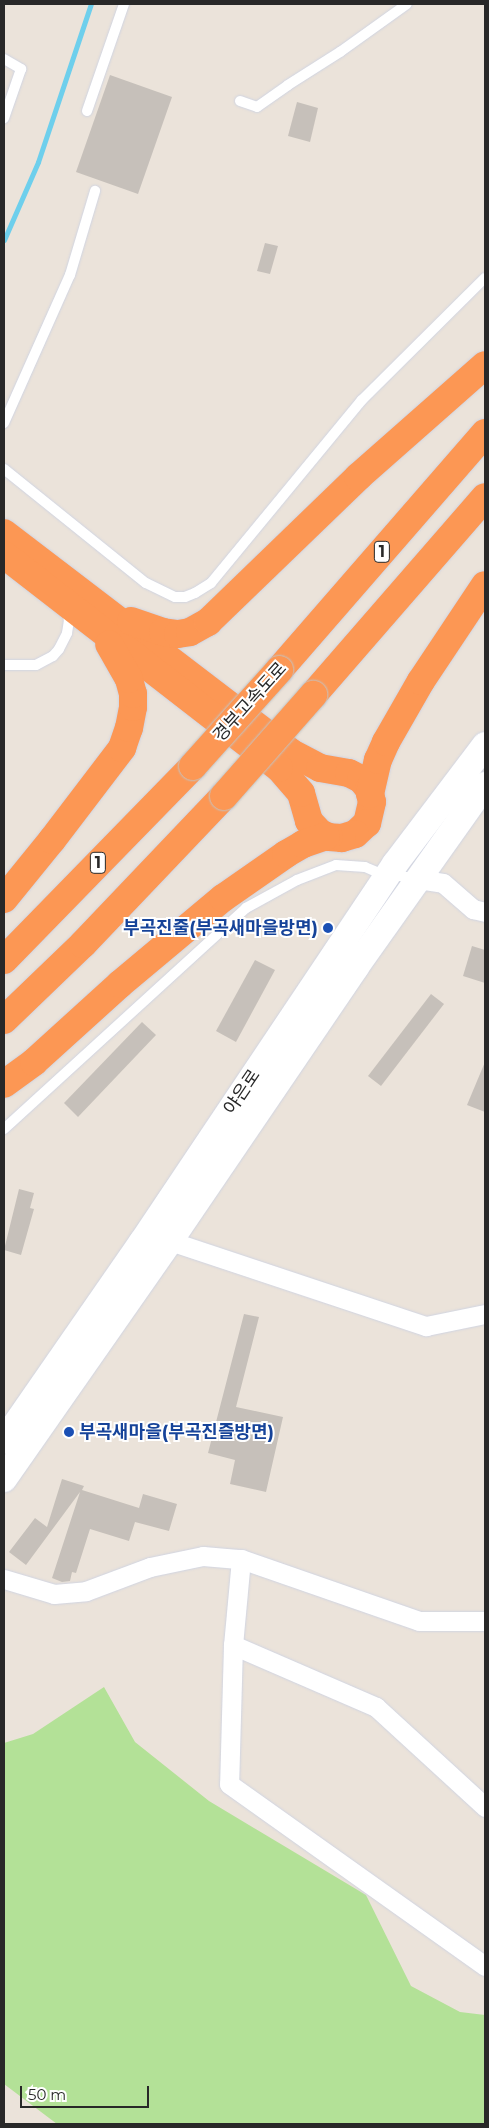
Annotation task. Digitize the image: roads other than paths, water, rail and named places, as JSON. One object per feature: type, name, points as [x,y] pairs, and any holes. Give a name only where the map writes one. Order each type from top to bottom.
[{"type":"highway","points":[[98,617],[129,620],[163,632],[178,634],[190,632],[208,622],[358,477],[485,365]]},
{"type":"highway","name":"경부고속도로","points":[[4,960],[193,766],[485,433]]},
{"type":"highway","points":[[4,1020],[83,944],[224,796],[485,497]]},
{"type":"highway","points":[[4,534],[98,617],[279,768],[308,796],[311,823],[326,836]]},
{"type":"highway","points":[[4,555],[66,604],[98,617],[290,752],[320,768],[327,774],[344,772],[357,776],[370,794],[372,811],[363,828],[355,834],[342,838],[326,836],[303,844],[223,898],[120,984],[34,1062],[4,1084]]},
{"type":"highway","points":[[370,794],[378,760],[386,742],[421,681],[485,585]]},
{"type":"highway","points":[[4,899],[104,774],[122,748],[129,728],[133,707],[129,679],[98,617]]},
{"type":"main road","name":"야은로","points":[[4,1441],[142,1242],[388,874],[485,745]]},
{"type":"main road","name":"야은로","points":[[4,1480],[418,879],[485,786]]},
{"type":"street","points":[[418,879],[442,883],[473,909],[485,912]]},
{"type":"street","points":[[170,1241],[426,1326],[485,1314]]},
{"type":"street","points":[[4,1579],[54,1594],[86,1590],[150,1567],[203,1556],[241,1558],[419,1621],[485,1621]]},
{"type":"street","points":[[241,1558],[233,1646],[229,1784],[485,1966]]},
{"type":"street","points":[[233,1646],[376,1707],[485,1807]]},
{"type":"lane","points":[[87,112],[124,4]]},
{"type":"lane","points":[[240,101],[257,107],[340,52],[407,4]]},
{"type":"lane","points":[[4,59],[20,69],[4,118]]},
{"type":"lane","points":[[4,423],[70,275],[95,191]]},
{"type":"lane","points":[[4,469],[156,590],[175,597],[185,597],[196,593],[211,583],[362,400],[485,278]]},
{"type":"lane","points":[[4,665],[36,665],[60,649],[67,633],[69,621],[66,604]]},
{"type":"lane","points":[[4,1129],[246,908],[297,880],[336,865],[357,866],[418,879]]},
{"type":"waterway","points":[[4,240],[38,162],[91,4]]},
{"type":"place","name":"부곡진줄(부곡새마을방면)","points":[[328,928]]},
{"type":"place","name":"부곡새마을(부곡진즐방면)","points":[[69,1432]]}]
